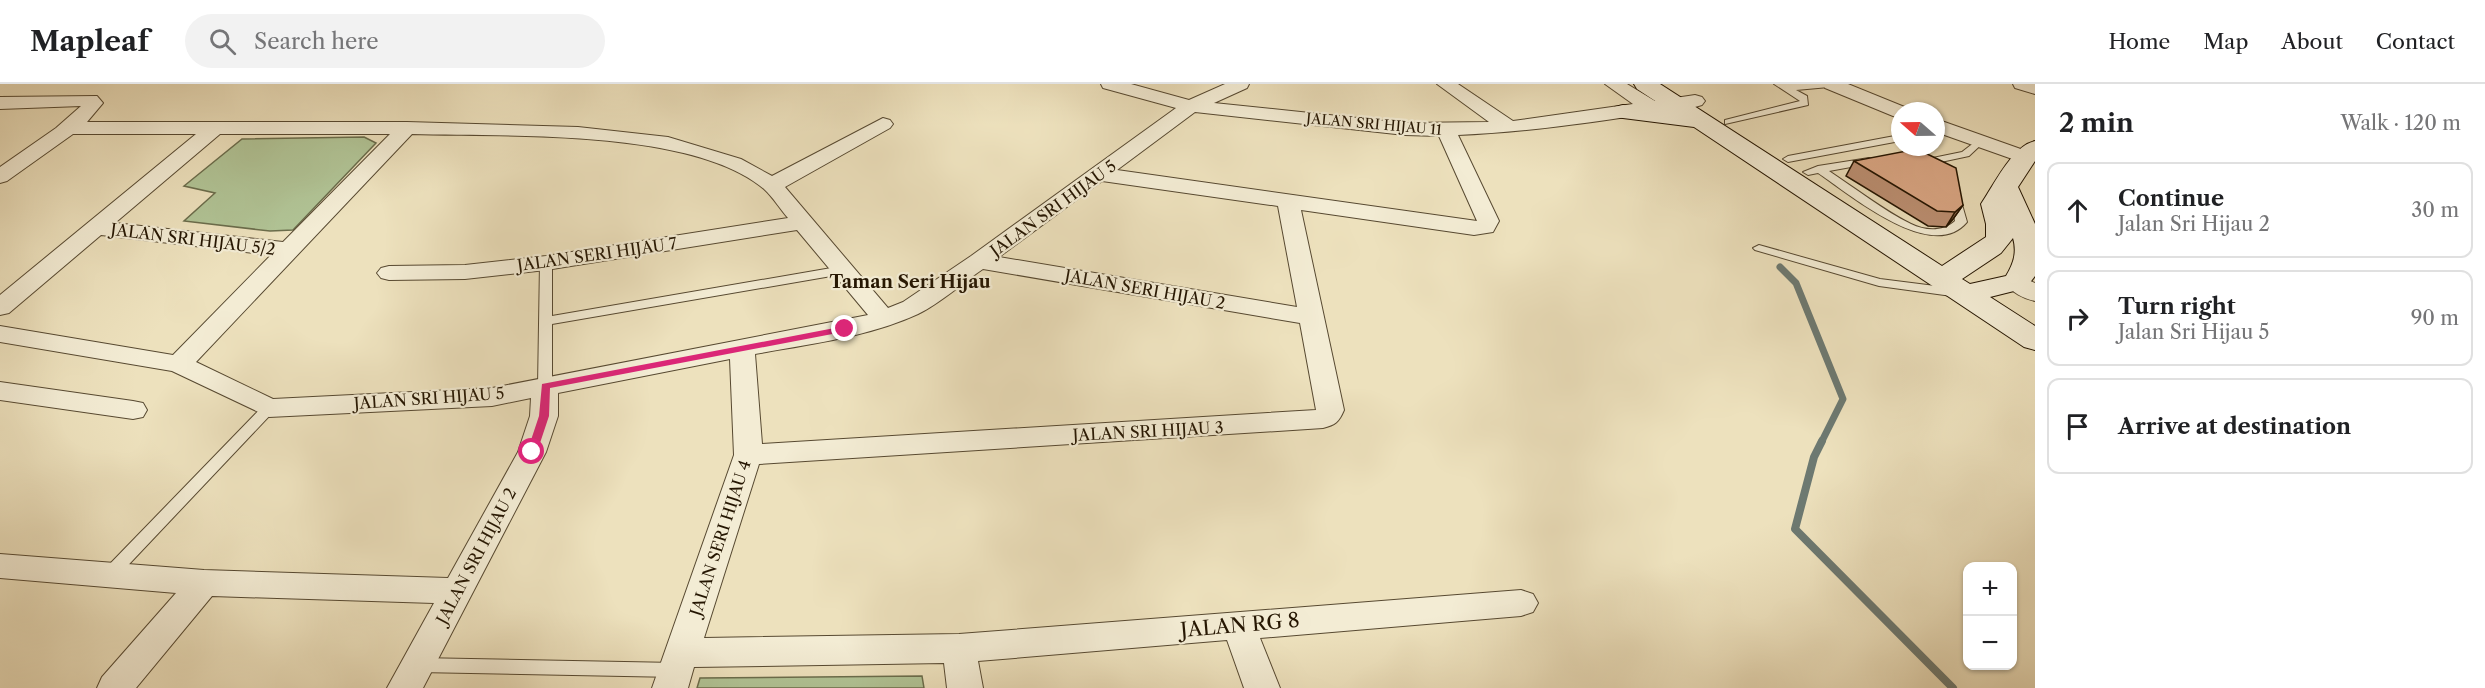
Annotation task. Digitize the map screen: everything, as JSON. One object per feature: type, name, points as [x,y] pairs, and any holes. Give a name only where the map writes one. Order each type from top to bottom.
[{"type":"street","name":"JALAN SRI HIJAU 11","points":[[1110,84],[1191,106],[1405,129],[1509,127],[1681,103]]},
{"type":"street","name":"JALAN SRI HIJAU 5","points":[[0,334],[179,364],[269,408],[492,397],[742,348],[884,319],[912,307],[1101,174],[1191,106],[1240,84]]},
{"type":"street","points":[[1446,84],[1509,127]]},
{"type":"street","points":[[1614,84],[1681,103],[1805,167],[2035,319]]},
{"type":"street","points":[[1831,84],[1891,108]]},
{"type":"street","points":[[2022,84],[2035,88]]},
{"type":"street","points":[[0,103],[90,100],[93,103],[88,111],[67,128],[0,177]]},
{"type":"street","points":[[1623,112],[1681,103],[1985,285],[2035,340]]},
{"type":"street","points":[[772,185],[883,124]]},
{"type":"street","points":[[67,128],[406,128],[578,133],[661,141],[734,163],[772,185],[884,319]]},
{"type":"street","points":[[179,364],[406,128]]},
{"type":"street","points":[[0,308],[214,129]]},
{"type":"street","points":[[1101,174],[1474,228],[1485,227],[1488,221],[1446,130]]},
{"type":"street","points":[[1945,130],[2032,155],[1994,204],[2001,235],[1996,244],[1985,285]]},
{"type":"street","points":[[1985,285],[2027,266],[2030,251],[2028,240],[2006,187]]},
{"type":"street","name":"JALAN SRI HIJAU 3","points":[[748,455],[1323,419],[1327,417],[1330,410],[1288,201]]},
{"type":"street","name":"JALAN SERI HIJAU 7","points":[[389,273],[465,272],[546,263],[803,222]]},
{"type":"street","name":"JALAN SRI HIJAU 5/2","points":[[96,228],[290,250]]},
{"type":"street","name":"JALAN SERI HIJAU 2","points":[[979,261],[1310,317]]},
{"type":"street","name":"JALAN SERI HIJAU 4","points":[[676,671],[748,455],[742,348]]},
{"type":"street","name":"JALAN SRI HIJAU 2","points":[[411,676],[532,452],[544,416],[545,386]]},
{"type":"street","points":[[0,391],[133,410]]},
{"type":"street","points":[[0,566],[204,583],[458,591]]},
{"type":"street","points":[[115,688],[204,583]]},
{"type":"street","name":"JALAN RG 8","points":[[676,671],[1521,603]]},
{"type":"street","points":[[1238,626],[1263,688]]},
{"type":"street","points":[[959,648],[965,688]]},
{"type":"lane","points":[[1782,86],[1831,84]]},
{"type":"lane","points":[[1681,103],[1805,103],[1804,98],[1782,86]]},
{"type":"lane","points":[[1805,167],[1891,141]]},
{"type":"lane","points":[[1941,174],[1917,162],[1965,154],[1980,141]]},
{"type":"lane","points":[[1805,167],[1875,160]]},
{"type":"lane","points":[[1805,167],[1908,227],[1941,234],[1955,228],[1960,222],[1954,182]]},
{"type":"lane","points":[[1759,248],[1879,282],[1985,285]]},
{"type":"lane","points":[[545,386],[546,263]]},
{"type":"lane","points":[[546,321],[843,270]]},
{"type":"lane","points":[[110,574],[269,408]]},
{"type":"lane","points":[[411,676],[676,671]]},
{"type":"green space","points":[[364,137],[376,143],[293,230],[270,231],[184,221],[215,193],[184,186],[242,139]]},
{"type":"green space","points":[[922,676],[924,688],[697,688],[700,678]]},
{"type":"building","points":[[1891,154],[1891,156],[1931,156],[1956,168],[1963,205],[1955,212],[1937,211],[1854,161]]},
{"type":"waterway","points":[[1780,267],[1796,283],[1843,399],[1814,457],[1795,529],[1953,688]]},
{"type":"district","name":"Taman Seri Hijau","points":[[910,282]]},
{"type":"route","points":[[532,452],[544,416],[545,386],[845,329]]}]
